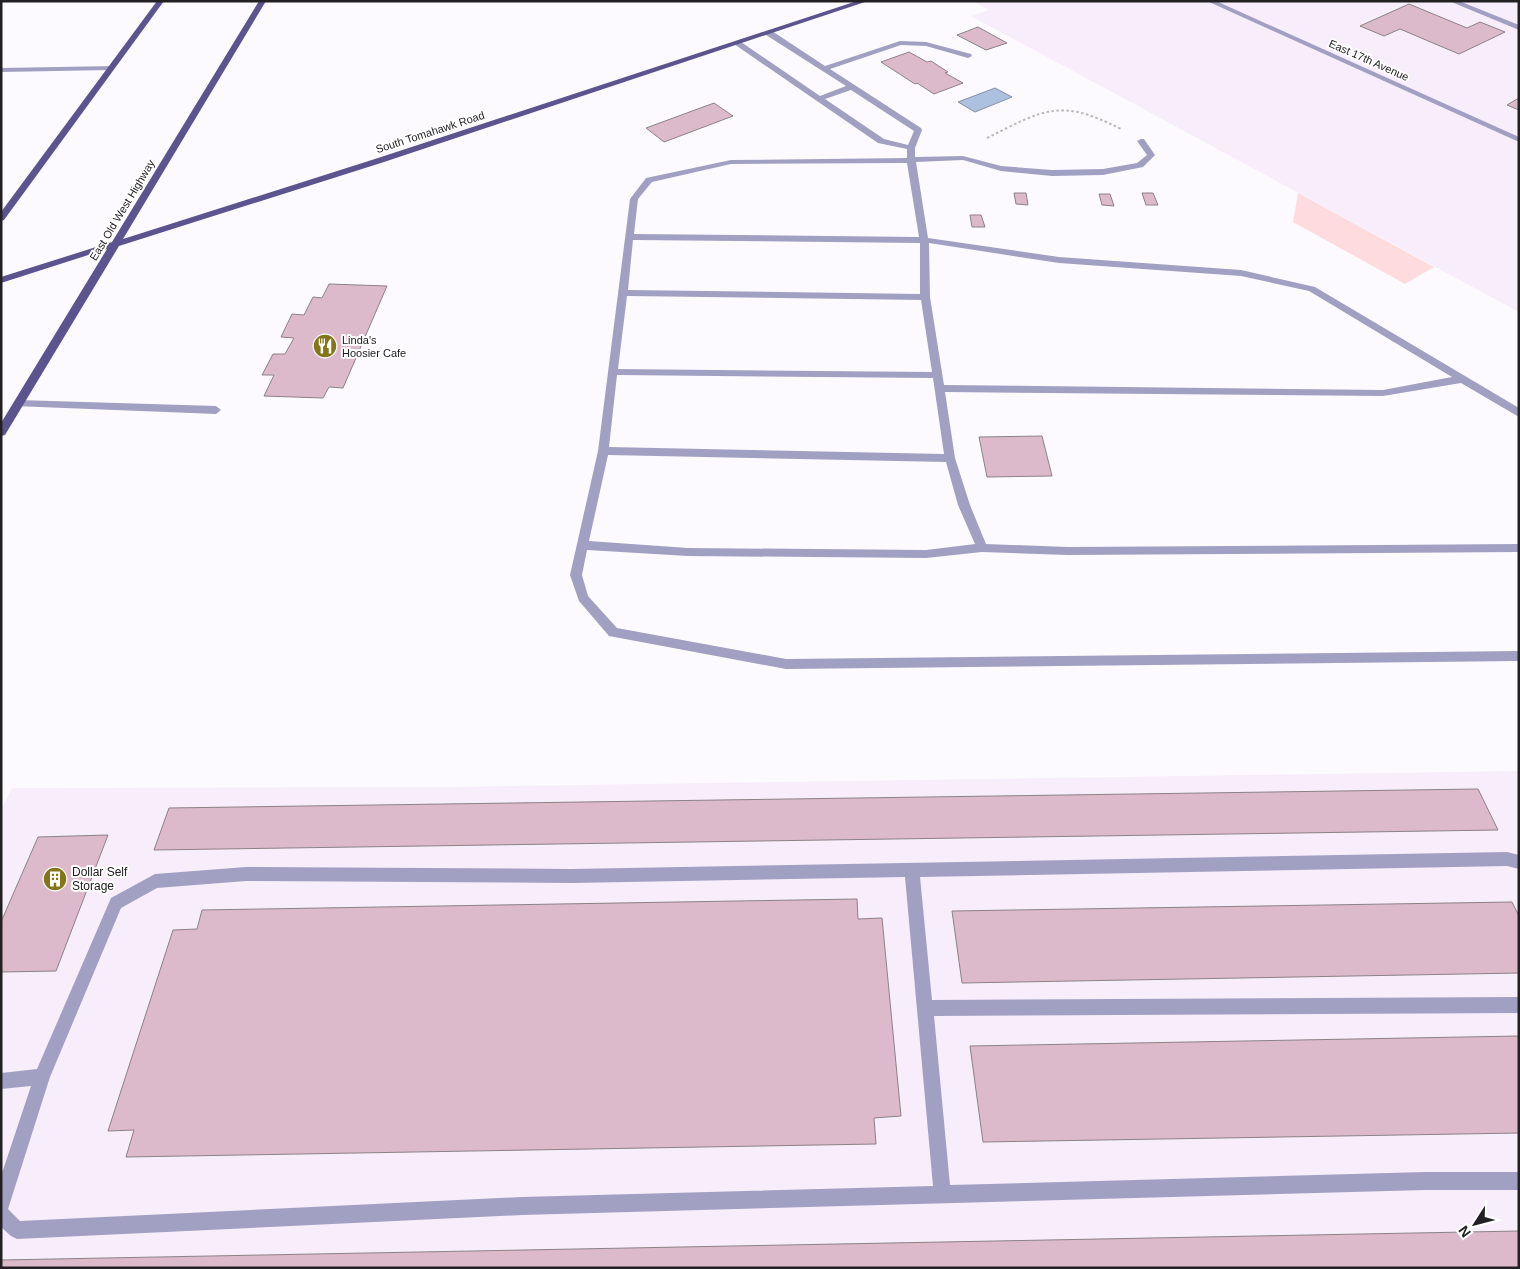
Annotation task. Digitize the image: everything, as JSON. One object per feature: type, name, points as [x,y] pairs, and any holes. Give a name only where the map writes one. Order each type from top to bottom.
[{"type":"main road","points":[[1,218],[161,1]]},
{"type":"main road","name":"East Old West Highway","points":[[1,432],[263,1]]},
{"type":"main road","name":"South Tomahawk Road","points":[[1,280],[738,44],[865,1]]},
{"type":"street","name":"East 17th Avenue","points":[[1210,1],[1519,140]]},
{"type":"street","points":[[1452,1],[1519,28]]},
{"type":"street","points":[[769,33],[918,130],[911,148],[911,160],[924,240],[925,297],[950,458],[964,505],[982,548]]},
{"type":"street","points":[[823,69],[900,42],[910,41],[937,45],[968,56]]},
{"type":"street","points":[[738,44],[880,141],[911,148]]},
{"type":"street","points":[[1,70],[111,68]]},
{"type":"street","points":[[820,99],[851,87]]},
{"type":"street","points":[[1141,141],[1151,155],[1140,165],[1103,172],[1052,173],[1001,168],[963,158],[731,162],[648,180],[634,199],[603,451],[576,575],[583,598],[613,632],[786,664],[1519,656]]},
{"type":"street","points":[[630,237],[924,240],[1059,260],[1241,273],[1312,289],[1519,413]]},
{"type":"street","points":[[623,293],[925,297]]},
{"type":"street","points":[[612,372],[937,375]]},
{"type":"street","points":[[939,388],[1383,393],[1462,379]]},
{"type":"street","points":[[18,404],[216,410]]},
{"type":"street","points":[[603,451],[950,458]]},
{"type":"street","points":[[582,545],[688,552],[906,554],[926,554],[982,548],[1068,551],[1519,548]]},
{"type":"street","points":[[1,1204],[42,1077],[116,903],[155,881],[246,874],[572,876],[1506,859],[1519,862]]},
{"type":"street","points":[[912,869],[942,1194]]},
{"type":"street","points":[[926,1008],[1519,1004]]},
{"type":"street","points":[[1,1081],[42,1077]]},
{"type":"street","points":[[1,1214],[17,1230],[512,1206],[1425,1181],[1519,1181]]},
{"type":"path","points":[[963,158],[975,143],[1034,115],[1057,108],[1078,110],[1112,124],[1141,141]]},
{"type":"shaded area","points":[[973,1],[1519,1],[1519,312],[971,16],[989,10]]},
{"type":"shaded area","points":[[1298,193],[1434,267],[1405,284],[1293,222]]},
{"type":"shaded area","points":[[1519,771],[1519,1268],[1,1268],[1,810],[12,788],[448,787]]},
{"type":"water","points":[[995,88],[1012,97],[975,112],[958,102]]},
{"type":"building","points":[[1409,4],[1467,28],[1480,22],[1505,32],[1459,54],[1400,29],[1384,36],[1360,26]]},
{"type":"building","points":[[978,27],[1007,43],[986,50],[957,35]]},
{"type":"building","points":[[909,52],[927,62],[931,61],[948,72],[945,73],[963,83],[934,94],[881,62]]},
{"type":"building","points":[[1519,98],[1519,110],[1507,105]]},
{"type":"building","points":[[714,103],[733,116],[664,142],[646,128]]},
{"type":"building","points":[[1014,193],[1026,193],[1028,205],[1016,204]]},
{"type":"building","points":[[1142,193],[1153,193],[1158,205],[1146,205]]},
{"type":"building","points":[[1099,194],[1110,194],[1114,206],[1102,205]]},
{"type":"building","points":[[970,215],[981,215],[985,227],[972,227]]},
{"type":"building","name":"Linda's Hoosier Cafe","points":[[329,284],[387,286],[343,388],[329,387],[323,398],[264,396],[274,375],[262,375],[273,354],[285,354],[294,338],[281,337],[292,314],[304,315],[313,297],[322,298]]},
{"type":"building","points":[[1042,436],[1052,476],[987,477],[979,437]]},
{"type":"building","points":[[1478,789],[1498,830],[154,850],[169,808]]},
{"type":"building","name":"Dollar Self Storage","points":[[108,835],[56,971],[1,972],[1,922],[38,837]]},
{"type":"building","points":[[857,899],[858,919],[882,918],[901,1116],[874,1118],[876,1144],[126,1157],[134,1130],[108,1131],[173,930],[197,929],[202,910]]},
{"type":"building","points":[[1512,902],[1519,916],[1519,973],[962,983],[952,911]]},
{"type":"building","points":[[1519,1036],[1519,1133],[983,1142],[970,1046]]},
{"type":"building","points":[[1519,1231],[1519,1268],[1,1268],[1,1260]]},
{"type":"place","name":"Linda's Hoosier Cafe","points":[[325,346]]},
{"type":"place","name":"Dollar Self Storage","points":[[55,879]]}]
